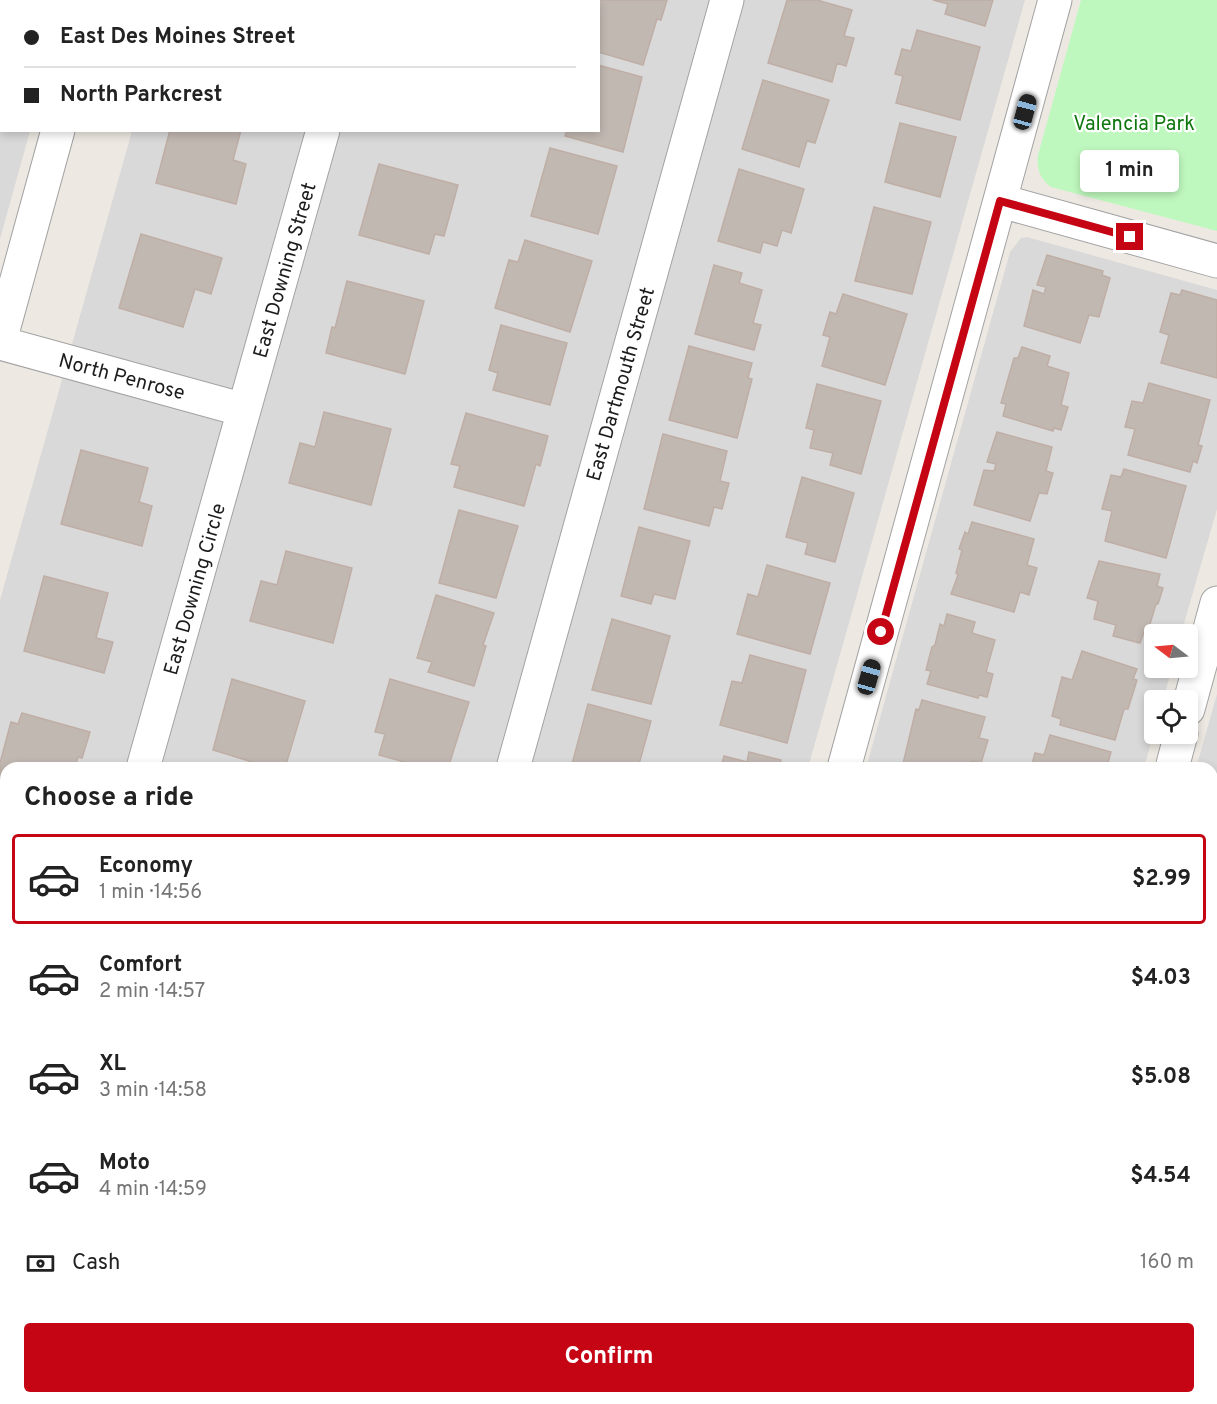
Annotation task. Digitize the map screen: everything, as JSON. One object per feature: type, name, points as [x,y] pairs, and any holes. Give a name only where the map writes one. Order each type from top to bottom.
[{"type":"street","name":"East Dartmouth Street","points":[[515,762],[727,0]]},
{"type":"street","points":[[846,762],[1055,0]]},
{"type":"street","points":[[0,342],[57,132]]},
{"type":"street","name":"East Downing Street","points":[[244,410],[322,132]]},
{"type":"street","points":[[1000,201],[1217,261]]},
{"type":"street","name":"North Penrose","points":[[0,342],[244,410]]},
{"type":"street","name":"East Downing Circle","points":[[145,762],[244,410]]},
{"type":"street","points":[[1193,690],[1217,603]]},
{"type":"street","points":[[1174,762],[1178,744]]},
{"type":"shaded area","points":[[600,0],[1025,0],[810,762],[0,762],[0,600],[132,132],[600,132]]},
{"type":"shaded area","points":[[0,132],[30,132],[0,239]]},
{"type":"shaded area","points":[[1027,237],[1217,290],[1217,509],[1184,624],[1144,624],[1144,678],[1169,678],[1166,690],[1144,690],[1144,744],[1151,744],[1146,762],[868,762],[1010,252],[1021,238]]},
{"type":"shaded area","points":[[1217,694],[1217,762],[1198,762]]},
{"type":"green space","name":"Valencia Park","points":[[1081,0],[1217,0],[1217,231],[1051,187],[1042,177],[1038,169],[1038,155]]},
{"type":"building","points":[[600,0],[667,0],[661,20],[657,19],[643,65],[600,53]]},
{"type":"building","points":[[787,0],[817,0],[852,10],[844,36],[854,38],[846,66],[837,63],[832,82],[768,63]]},
{"type":"building","points":[[933,0],[993,0],[985,26],[945,14],[948,4]]},
{"type":"building","points":[[917,30],[980,47],[960,120],[896,103],[903,76],[895,74],[902,49],[911,51]]},
{"type":"building","points":[[600,66],[642,77],[623,152],[565,136],[566,132],[600,132]]},
{"type":"building","points":[[763,80],[829,100],[815,143],[807,141],[799,167],[742,149]]},
{"type":"building","points":[[900,123],[956,137],[940,197],[885,182]]},
{"type":"building","points":[[169,132],[240,132],[233,160],[246,164],[236,204],[156,183]]},
{"type":"building","points":[[550,148],[617,166],[598,234],[531,216]]},
{"type":"building","points":[[379,164],[458,185],[444,236],[435,234],[429,254],[359,235]]},
{"type":"building","points":[[739,169],[804,189],[791,233],[782,230],[777,246],[763,242],[760,253],[718,241]]},
{"type":"building","points":[[874,207],[931,222],[912,294],[855,281]]},
{"type":"building","points":[[141,234],[222,258],[211,294],[195,289],[183,327],[119,308]]},
{"type":"building","points":[[525,240],[592,261],[570,332],[495,308],[509,260],[518,262]]},
{"type":"building","points":[[1047,255],[1103,271],[1102,275],[1110,278],[1099,317],[1089,315],[1080,343],[1024,326],[1033,290],[1044,294],[1046,287],[1037,285]]},
{"type":"building","points":[[714,265],[742,273],[739,283],[762,290],[753,323],[761,325],[754,350],[695,334]]},
{"type":"building","points":[[347,281],[424,301],[405,374],[326,353]]},
{"type":"building","points":[[1182,290],[1217,300],[1217,378],[1161,363],[1169,335],[1160,332],[1171,293],[1180,295]]},
{"type":"building","points":[[843,294],[907,314],[885,385],[822,366],[830,337],[823,335],[830,312],[836,314]]},
{"type":"building","points":[[501,325],[567,343],[550,405],[493,390],[498,373],[489,370]]},
{"type":"building","points":[[689,346],[752,363],[748,378],[752,379],[737,438],[669,420]]},
{"type":"building","points":[[1022,347],[1050,356],[1047,366],[1069,373],[1061,405],[1068,407],[1061,430],[1054,428],[1053,431],[1003,416],[1006,404],[1001,403],[1014,358],[1018,358]]},
{"type":"building","points":[[1149,383],[1210,400],[1198,445],[1202,446],[1197,463],[1193,461],[1190,472],[1128,455],[1135,429],[1125,427],[1132,401],[1143,403]]},
{"type":"building","points":[[817,384],[881,401],[861,474],[830,465],[833,453],[810,448],[814,430],[806,428]]},
{"type":"building","points":[[324,412],[391,429],[371,505],[289,483],[300,443],[315,447]]},
{"type":"building","points":[[466,413],[548,436],[540,466],[536,464],[524,506],[454,487],[460,466],[451,464]]},
{"type":"building","points":[[997,432],[1052,447],[1046,471],[1053,473],[1047,494],[1039,493],[1030,521],[974,505],[984,470],[994,471],[996,464],[987,462]]},
{"type":"building","points":[[663,434],[727,451],[720,481],[729,483],[722,509],[714,507],[709,526],[644,509]]},
{"type":"building","points":[[81,450],[148,468],[139,502],[152,506],[142,546],[61,524]]},
{"type":"building","points":[[1124,469],[1186,486],[1166,558],[1105,541],[1112,511],[1102,509],[1111,475],[1121,477]]},
{"type":"building","points":[[802,477],[854,493],[835,562],[805,554],[808,543],[786,537]]},
{"type":"building","points":[[459,510],[518,526],[496,598],[439,583]]},
{"type":"building","points":[[972,522],[1034,539],[1027,565],[1037,568],[1029,595],[1020,592],[1014,612],[951,594],[958,575],[956,573],[962,550],[959,549],[965,532],[968,534]]},
{"type":"building","points":[[639,527],[690,541],[675,599],[654,594],[651,604],[621,596]]},
{"type":"building","points":[[286,551],[352,568],[333,643],[250,621],[261,581],[277,585]]},
{"type":"building","points":[[1099,561],[1160,574],[1157,586],[1163,588],[1150,624],[1144,624],[1140,643],[1113,636],[1116,625],[1094,619],[1098,601],[1087,598]]},
{"type":"building","points":[[767,565],[830,583],[810,654],[737,634],[748,594],[758,597]]},
{"type":"building","points":[[44,576],[108,593],[96,638],[113,642],[104,673],[24,651]]},
{"type":"building","points":[[436,595],[494,613],[483,645],[486,646],[474,686],[428,672],[432,662],[417,658]]},
{"type":"building","points":[[947,614],[975,622],[972,633],[995,640],[986,672],[993,674],[987,697],[979,695],[978,698],[927,684],[931,671],[926,670],[932,647],[935,645],[940,624],[944,626]]},
{"type":"building","points":[[612,619],[670,636],[651,704],[592,690]]},
{"type":"building","points":[[1082,651],[1137,669],[1133,679],[1137,680],[1128,709],[1124,709],[1115,740],[1060,725],[1061,719],[1052,716],[1062,677],[1072,680]]},
{"type":"building","points":[[750,655],[806,670],[787,743],[720,725],[732,681],[742,683]]},
{"type":"building","points":[[232,679],[305,701],[287,762],[252,762],[213,750]]},
{"type":"building","points":[[390,679],[469,702],[450,762],[404,762],[379,755],[385,734],[375,732]]},
{"type":"building","points":[[922,700],[985,717],[979,738],[988,740],[981,762],[903,762],[916,709],[919,710]]},
{"type":"building","points":[[588,704],[651,721],[640,762],[573,762]]},
{"type":"building","points":[[22,713],[90,732],[82,758],[78,757],[77,762],[0,762],[11,722],[18,724]]},
{"type":"building","points":[[1050,735],[1111,752],[1108,762],[1033,762],[1035,753],[1044,755]]},
{"type":"building","points":[[749,752],[781,760],[780,762],[747,762]]},
{"type":"building","points":[[724,756],[747,762],[722,762]]},
{"type":"route","points":[[881,632],[1000,201],[1130,237]]}]
